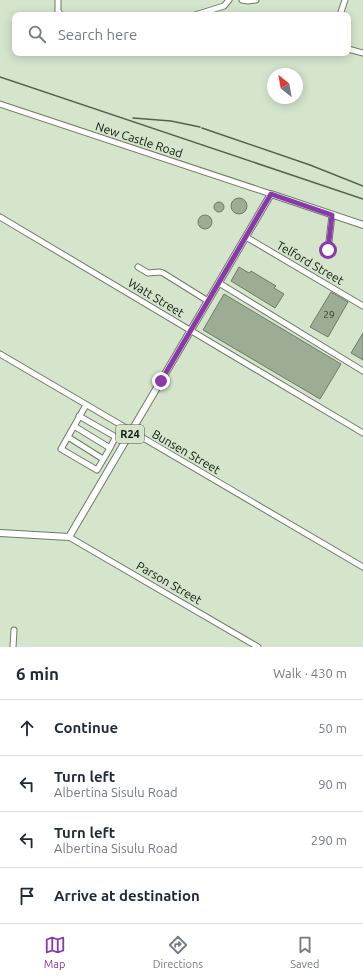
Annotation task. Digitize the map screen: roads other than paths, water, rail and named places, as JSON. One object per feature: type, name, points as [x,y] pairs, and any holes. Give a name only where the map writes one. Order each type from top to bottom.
[{"type":"main road","points":[[271,194],[363,225]]},
{"type":"main road","name":"R24","points":[[69,537],[271,194]]},
{"type":"main road","points":[[0,533],[69,537]]},
{"type":"street","points":[[58,0],[59,12]]},
{"type":"street","points":[[204,12],[224,6],[229,0]]},
{"type":"street","points":[[242,0],[256,0]]},
{"type":"street","points":[[341,12],[345,0]]},
{"type":"street","points":[[351,51],[363,53]]},
{"type":"street","name":"New Castle Road","points":[[0,104],[271,194]]},
{"type":"street","points":[[328,250],[332,215]]},
{"type":"street","name":"Watt Street","points":[[0,218],[363,432]]},
{"type":"street","name":"Telford Street","points":[[246,237],[363,306]]},
{"type":"street","points":[[138,267],[148,273],[163,273],[208,302]]},
{"type":"street","points":[[219,283],[363,371]]},
{"type":"street","name":"Bunsen Street","points":[[0,354],[363,567]]},
{"type":"street","points":[[79,416],[115,438],[97,470],[62,449],[79,416],[86,405]]},
{"type":"street","points":[[74,426],[110,448]]},
{"type":"street","points":[[68,437],[103,459]]},
{"type":"street","name":"Parson Street","points":[[69,537],[258,647]]},
{"type":"street","points":[[13,647],[14,630]]},
{"type":"railway","points":[[0,77],[363,199]]},
{"type":"railway","points":[[133,118],[171,121],[200,127]]},
{"type":"railway","points":[[202,128],[310,165],[363,186]]}]
